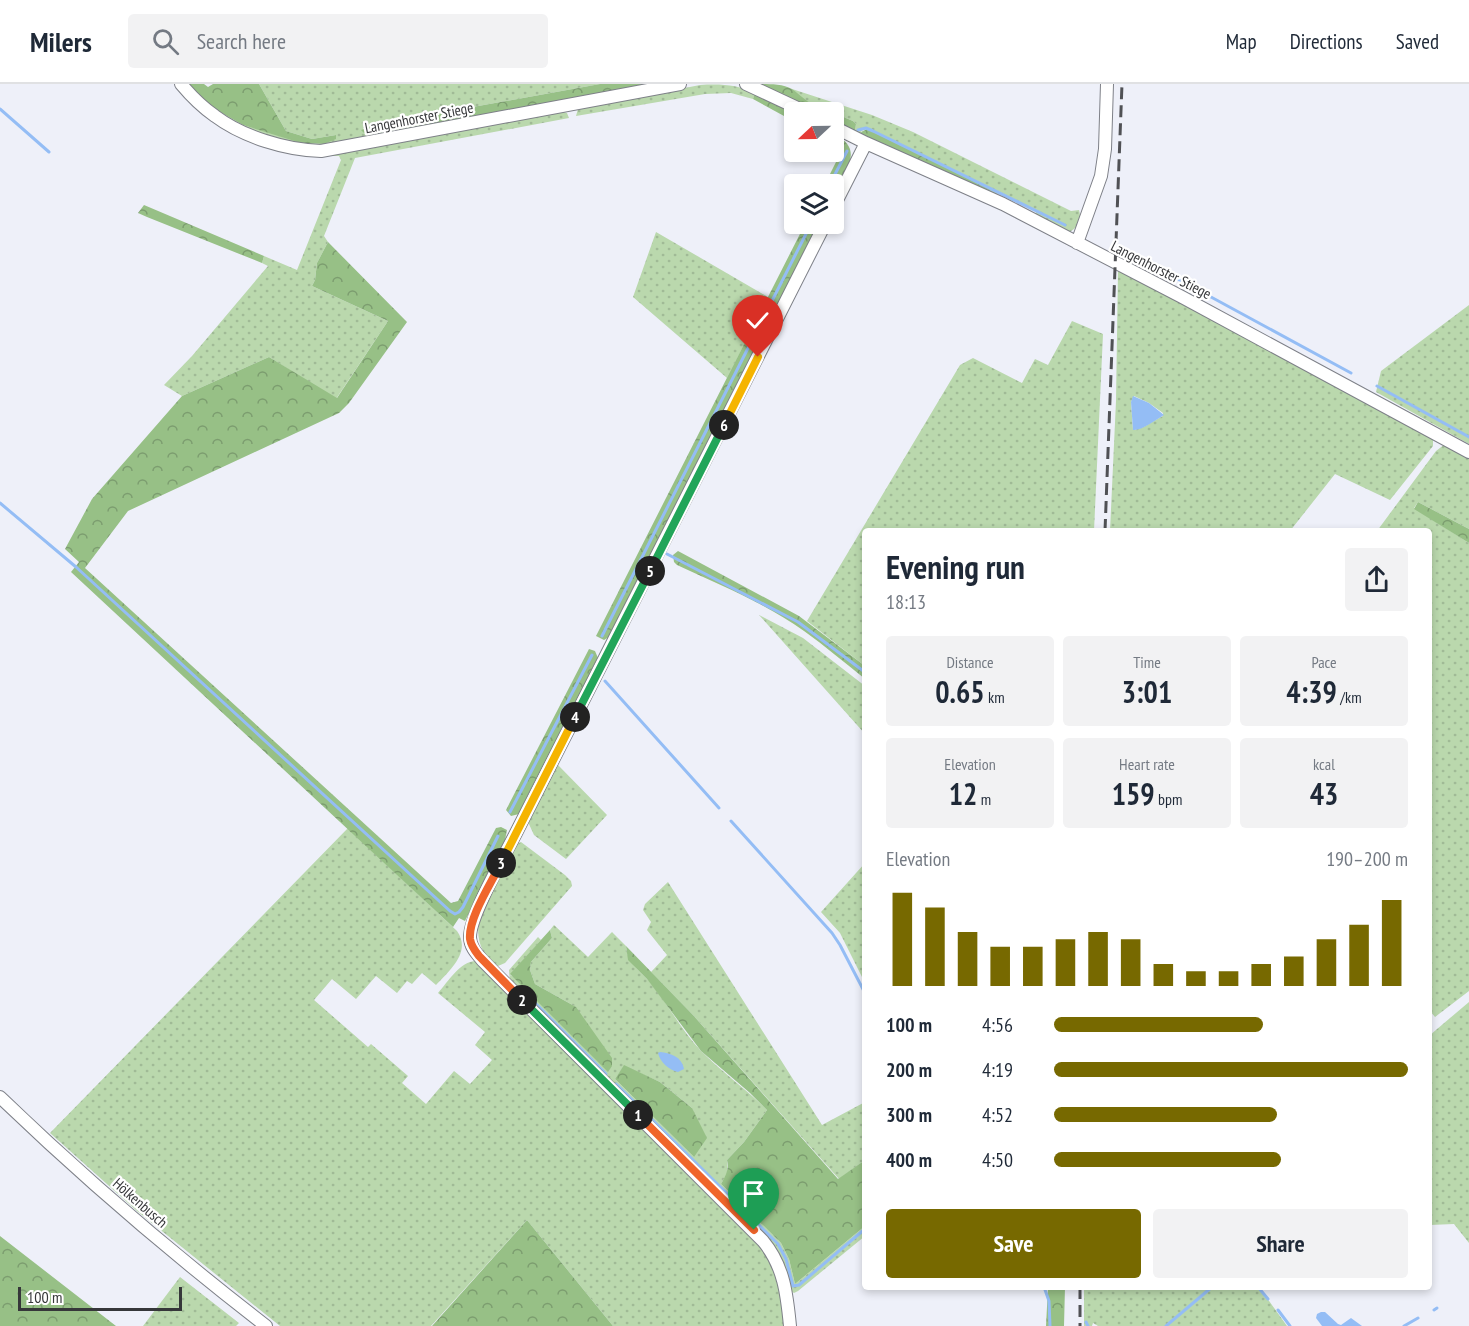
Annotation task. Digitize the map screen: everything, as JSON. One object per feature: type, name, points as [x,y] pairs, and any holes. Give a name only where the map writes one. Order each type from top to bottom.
[{"type":"street","name":"Langenhorster Stiege","points":[[181,84],[204,108],[230,126],[281,144],[321,151],[680,84]]},
{"type":"street","points":[[746,84],[785,102]]},
{"type":"street","points":[[1077,243],[1101,176],[1105,149],[1107,84]]},
{"type":"street","name":"Langenhorster Stiege","points":[[844,132],[1003,204],[1173,292],[1469,452]]},
{"type":"street","points":[[844,186],[866,143]]},
{"type":"street","points":[[790,1326],[787,1293],[781,1270],[764,1241],[483,961],[473,948],[470,938],[476,914],[517,831],[820,234]]},
{"type":"street","name":"Hölkenbusch","points":[[0,1097],[165,1246],[266,1326]]},
{"type":"green space","points":[[174,84],[195,105],[235,132],[259,141],[313,154],[352,151],[560,111],[567,113],[569,118],[355,158],[324,236],[328,242],[317,263],[312,286],[388,321],[336,399],[269,357],[182,396],[164,385],[192,356],[268,266],[262,263],[264,256],[297,270],[341,160],[339,156],[325,156],[279,149],[234,134],[208,118],[190,102]]},
{"type":"green space","points":[[188,84],[213,108],[243,125],[315,144],[324,144],[336,135],[312,139],[286,131],[259,84],[600,84],[363,127],[364,133],[559,101],[328,147],[280,140],[245,128],[209,107]]},
{"type":"green space","points":[[188,84],[204,84],[208,87],[213,84],[259,84],[286,131],[312,139],[336,135],[336,139],[324,144],[301,143],[243,125],[213,108]]},
{"type":"green space","points":[[600,84],[651,84],[442,122],[417,123],[364,133],[361,130],[364,129],[363,127]]},
{"type":"green space","points":[[760,84],[788,87],[810,102],[796,102]]},
{"type":"green space","points":[[700,85],[735,86],[755,94],[753,99],[731,93],[705,94],[576,116],[578,109]]},
{"type":"green space","points":[[792,89],[832,102],[808,102]]},
{"type":"green space","points":[[755,93],[784,108],[784,116],[753,99]]},
{"type":"green space","points":[[844,106],[913,132],[1071,211],[1079,210],[1079,223],[1069,232],[1034,215],[1037,211],[1034,209],[998,191],[997,196],[989,192],[990,187],[867,129],[861,131],[862,135],[855,131],[856,124],[844,117]]},
{"type":"green space","points":[[844,117],[856,124],[855,131],[844,126]]},
{"type":"green space","points":[[867,129],[990,187],[990,191],[862,135],[861,132]]},
{"type":"green space","points":[[844,141],[849,146],[850,161],[844,174],[830,174],[836,162],[844,162]]},
{"type":"green space","points":[[144,205],[264,256],[262,263],[138,213]]},
{"type":"green space","points":[[656,232],[768,297],[727,378],[633,297]]},
{"type":"green space","points":[[800,234],[813,234],[609,637],[604,640],[596,636]]},
{"type":"green space","points":[[328,242],[407,322],[349,403],[339,413],[128,511],[85,568],[451,903],[458,901],[496,828],[501,827],[507,830],[505,840],[465,921],[459,918],[453,927],[71,572],[79,562],[65,549],[92,499],[182,396],[269,357],[337,398],[388,321],[312,286],[317,263]]},
{"type":"green space","points":[[1118,271],[1163,292],[1433,438],[1433,446],[1390,500],[1335,474],[1292,528],[1110,528],[1116,401]],"holes":[[[1134,396],[1163,413],[1163,416],[1133,430],[1131,402]]]},
{"type":"green space","points":[[1469,305],[1469,444],[1376,392],[1381,371]]},
{"type":"green space","points":[[1072,321],[1103,334],[1094,528],[863,528],[960,365],[973,358],[1022,383],[1035,359],[1048,365]]},
{"type":"green space","points":[[1445,444],[1469,456],[1469,529],[1418,502],[1414,508],[1469,543],[1469,991],[1435,1017],[1432,1013],[1432,528],[1379,528],[1436,451]]},
{"type":"green space","points":[[1418,502],[1469,529],[1469,543],[1414,509]]},
{"type":"green space","points":[[862,529],[862,664],[807,621]]},
{"type":"green space","points":[[678,551],[799,616],[862,664],[862,677],[789,621],[742,595],[677,565],[673,555]]},
{"type":"green space","points":[[759,615],[803,638],[862,684],[862,731]]},
{"type":"green space","points":[[589,649],[595,651],[598,658],[519,814],[511,816],[506,810]]},
{"type":"green space","points":[[558,765],[607,815],[566,859],[534,835],[528,822],[534,805]]},
{"type":"green space","points":[[348,828],[457,931],[462,946],[457,961],[436,985],[422,973],[412,984],[407,981],[397,993],[376,976],[356,999],[332,979],[314,1000],[368,1047],[371,1044],[408,1076],[402,1083],[426,1104],[454,1071],[470,1084],[492,1060],[475,1045],[485,1032],[438,993],[460,968],[476,961],[758,1241],[776,1270],[786,1326],[613,1326],[527,1220],[431,1326],[280,1326],[137,1211],[50,1133]]},
{"type":"green space","points":[[521,842],[565,875],[571,881],[572,886],[505,963],[498,966],[487,956],[480,944],[478,931],[480,917],[512,851]]},
{"type":"green space","points":[[862,866],[862,977],[840,933],[821,912]]},
{"type":"green space","points":[[668,882],[822,1125],[862,1104],[862,1162],[839,1179],[693,1015],[651,972],[667,955],[647,930],[651,922],[643,910],[645,904]]},
{"type":"green space","points":[[554,925],[588,957],[612,932],[626,946],[631,961],[655,989],[694,1043],[767,1110],[744,1142],[727,1160],[727,1174],[721,1184],[781,1243],[789,1259],[795,1284],[862,1228],[862,1238],[798,1291],[794,1293],[791,1291],[784,1271],[510,982],[509,970],[538,937],[541,940],[510,975],[576,1007],[535,984],[530,970],[531,962],[552,938],[550,930]],"holes":[[[624,1066],[660,1082],[692,1108],[694,1157],[615,1079]]]},
{"type":"green space","points":[[550,930],[552,938],[531,962],[530,970],[535,984],[576,1007],[612,1058],[612,1066],[608,1072],[510,974]]},
{"type":"green space","points":[[626,946],[693,1015],[838,1179],[862,1162],[862,1228],[795,1284],[789,1259],[781,1243],[721,1184],[727,1172],[727,1160],[744,1142],[767,1110],[701,1051],[647,979],[628,960]]},
{"type":"green space","points":[[1469,1002],[1469,1243],[1454,1224],[1432,1225],[1432,1033]]},
{"type":"green space","points":[[624,1065],[660,1082],[692,1108],[707,1138],[694,1157],[615,1079]]},
{"type":"green space","points":[[527,1220],[613,1326],[432,1326]]},
{"type":"green space","points":[[0,1236],[116,1326],[0,1326]]},
{"type":"green space","points":[[180,1277],[239,1323],[236,1326],[143,1326]]},
{"type":"green space","points":[[1048,1290],[1065,1290],[1064,1326],[1046,1326]]},
{"type":"green space","points":[[1084,1290],[1261,1290],[1287,1326],[1098,1326],[1093,1323],[1092,1326],[1084,1326]]},
{"type":"water","points":[[1133,396],[1149,403],[1164,415],[1144,427],[1133,430],[1131,402]]},
{"type":"water","points":[[658,1053],[675,1056],[681,1061],[684,1069],[678,1072],[668,1067],[661,1059]]},
{"type":"water","points":[[1321,1312],[1325,1312],[1338,1324],[1341,1325],[1351,1318],[1362,1326],[1322,1326],[1316,1318]]},
{"type":"waterway","points":[[0,109],[49,152]]},
{"type":"waterway","points":[[858,130],[866,128],[873,131],[1065,225]]},
{"type":"waterway","points":[[835,174],[847,151]]},
{"type":"waterway","points":[[602,636],[806,234]]},
{"type":"waterway","points":[[1176,278],[1351,373]]},
{"type":"waterway","points":[[1377,386],[1469,437]]},
{"type":"waterway","points":[[0,503],[76,567],[455,914],[463,907],[498,836]]},
{"type":"waterway","points":[[667,554],[798,622],[862,670]]},
{"type":"waterway","points":[[510,812],[592,655]]},
{"type":"waterway","points":[[605,681],[719,808]]},
{"type":"waterway","points":[[731,821],[832,933],[862,987]]},
{"type":"waterway","points":[[521,989],[606,1074]]},
{"type":"waterway","points":[[616,1084],[778,1244],[786,1259],[793,1286],[799,1285],[862,1231]]},
{"type":"waterway","points":[[1045,1290],[1049,1301],[1050,1326]]},
{"type":"waterway","points":[[1166,1326],[1208,1290]]},
{"type":"waterway","points":[[1260,1290],[1268,1299]]},
{"type":"waterway","points":[[1278,1310],[1290,1326]]},
{"type":"waterway","points":[[1404,1326],[1418,1318]]},
{"type":"waterway","points":[[1086,1322],[1088,1326]]},
{"type":"railway","points":[[1105,528],[1122,84]]},
{"type":"railway","points":[[1080,1290],[1080,1326]]},
{"type":"route","points":[[754,1230],[483,961],[473,948],[470,938],[474,920],[517,831],[758,357]]}]
